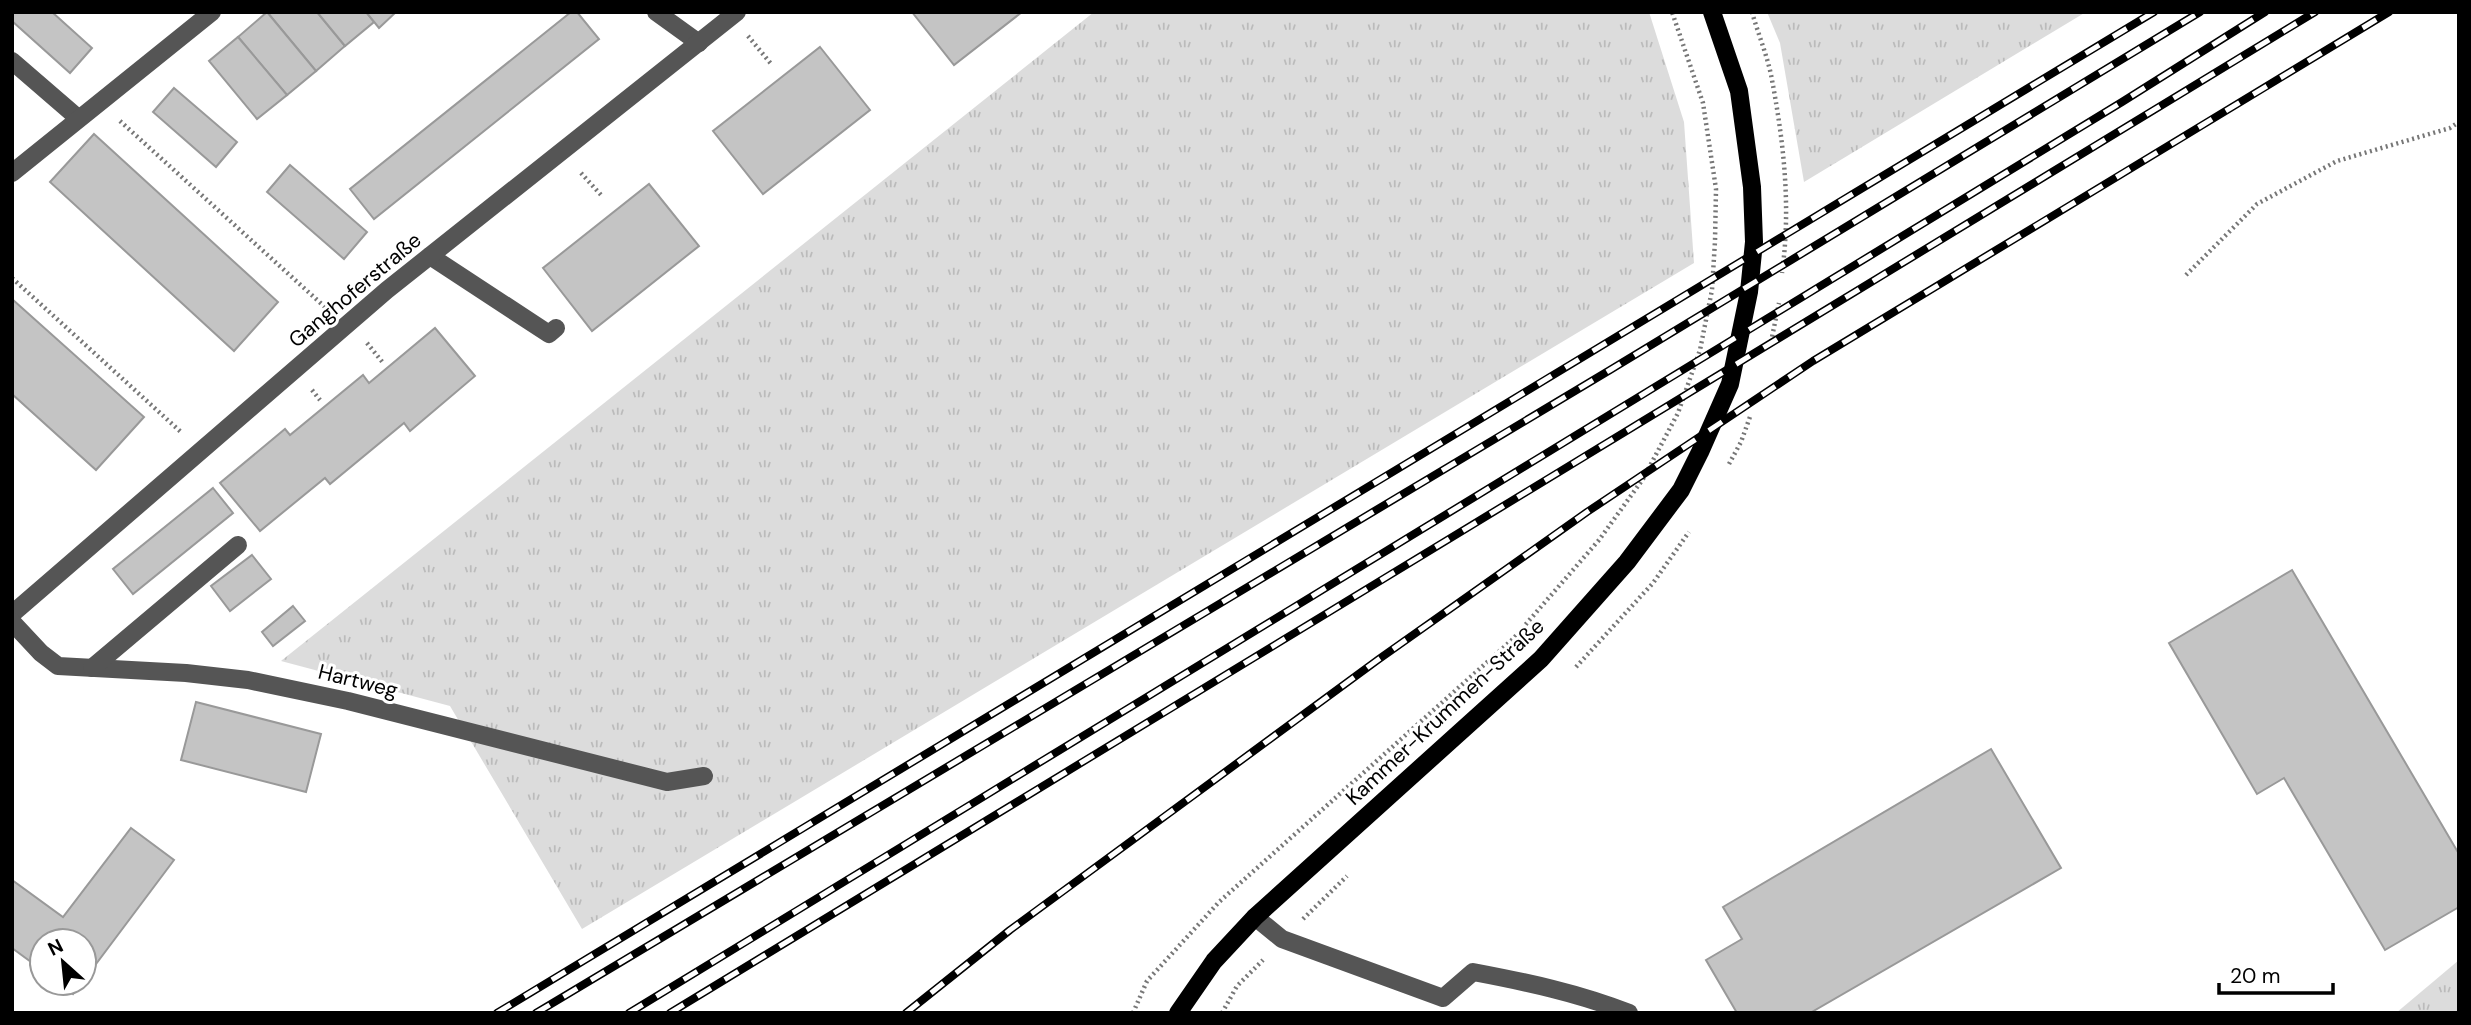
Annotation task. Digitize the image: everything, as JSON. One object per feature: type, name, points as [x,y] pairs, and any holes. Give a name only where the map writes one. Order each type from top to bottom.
[{"type":"main road","name":"Kammer-Krummen-Straße","points":[[1178,1013],[1214,961],[1255,917],[1541,660],[1627,562],[1681,490],[1730,384],[1751,279],[1754,242],[1752,187],[1739,91],[1712,12]]},
{"type":"street","points":[[12,173],[212,12]]},
{"type":"street","points":[[656,12],[699,43]]},
{"type":"street","name":"Ganghoferstraße","points":[[12,614],[429,256],[735,14]]},
{"type":"street","points":[[12,61],[78,118]]},
{"type":"street","points":[[429,256],[549,334],[556,328]]},
{"type":"street","points":[[92,668],[238,545]]},
{"type":"street","name":"Hartweg","points":[[12,622],[41,653],[58,666],[186,673],[248,680],[348,701],[667,782],[704,776]]},
{"type":"street","points":[[1255,917],[1282,939],[1443,998],[1473,972],[1542,985],[1597,1000],[1629,1013]]},
{"type":"path","points":[[1752,12],[1772,77],[1786,184]]},
{"type":"path","points":[[1133,1013],[1147,981],[1219,902],[1513,639],[1600,540],[1643,480],[1678,413],[1700,350],[1712,290],[1716,189],[1703,103],[1674,13]]},
{"type":"path","points":[[735,14],[772,65]]},
{"type":"path","points":[[99,102],[345,326]]},
{"type":"path","points":[[2186,275],[2257,204],[2337,161],[2450,128],[2459,122]]},
{"type":"path","points":[[12,278],[202,451]]},
{"type":"green space","points":[[1094,12],[1649,12],[1684,122],[1694,263],[582,929],[450,706],[281,661]]},
{"type":"green space","points":[[1767,12],[2086,12],[1804,182],[1780,43]]},
{"type":"green space","points":[[2459,960],[2459,1013],[2396,1013]]},
{"type":"building","points":[[12,12],[52,12],[92,48],[70,73],[12,21]]},
{"type":"building","points":[[267,12],[317,12],[345,46],[316,71]]},
{"type":"building","points":[[267,12],[316,71],[287,95],[238,37]]},
{"type":"building","points":[[317,12],[366,12],[374,22],[345,46]]},
{"type":"building","points":[[366,12],[396,12],[379,28]]},
{"type":"building","points":[[571,12],[577,12],[599,39],[374,219],[350,189]]},
{"type":"building","points":[[912,12],[1022,12],[954,65]]},
{"type":"building","points":[[238,37],[287,95],[257,119],[209,61]]},
{"type":"building","points":[[820,47],[870,110],[763,194],[713,131]]},
{"type":"building","points":[[174,88],[237,142],[216,167],[153,112]]},
{"type":"building","points":[[94,134],[278,302],[234,351],[50,182]]},
{"type":"building","points":[[290,165],[367,232],[344,259],[267,192]]},
{"type":"building","points":[[649,184],[699,246],[592,331],[543,268]]},
{"type":"building","points":[[12,299],[144,417],[96,470],[12,394]]},
{"type":"building","points":[[435,328],[475,376],[410,431],[404,423],[330,484],[325,478],[260,531],[220,483],[285,429],[290,435],[363,375],[369,383]]},
{"type":"building","points":[[213,488],[233,513],[133,594],[113,569]]},
{"type":"building","points":[[252,555],[271,579],[230,611],[211,586]]},
{"type":"building","points":[[2292,570],[2459,854],[2459,907],[2385,950],[2284,778],[2257,794],[2169,643]]},
{"type":"building","points":[[293,606],[305,621],[273,646],[262,632]]},
{"type":"building","points":[[196,702],[321,734],[306,792],[181,760]]},
{"type":"building","points":[[1991,749],[2061,868],[1810,1013],[1737,1013],[1706,960],[1742,939],[1723,907]]},
{"type":"building","points":[[131,828],[174,860],[98,961],[98,927],[28,927],[28,960],[12,948],[12,880],[63,917]]},
{"type":"railway","points":[[497,1013],[2154,12]]},
{"type":"railway","points":[[536,1013],[1610,370],[2200,12]]},
{"type":"railway","points":[[629,1013],[2122,102],[2265,12]]},
{"type":"railway","points":[[670,1013],[2315,12]]},
{"type":"railway","points":[[906,1013],[1010,930],[1379,659],[1587,512],[1813,361],[2389,12]]}]
